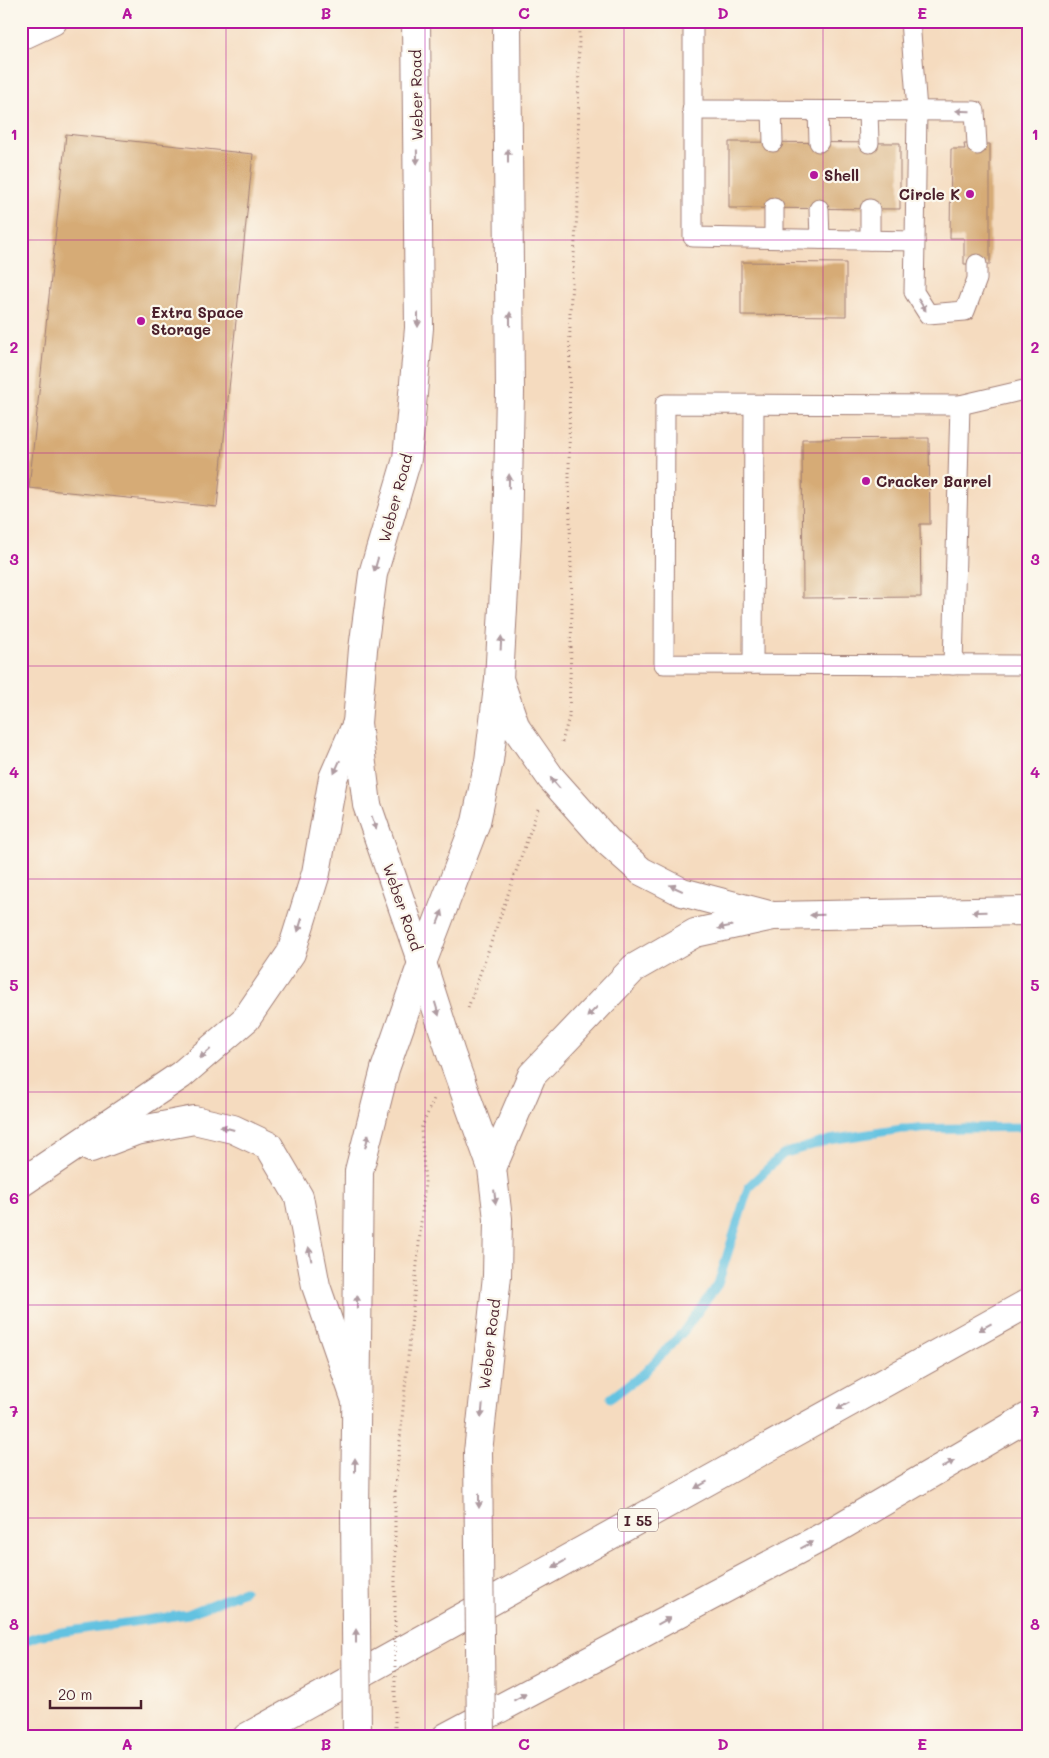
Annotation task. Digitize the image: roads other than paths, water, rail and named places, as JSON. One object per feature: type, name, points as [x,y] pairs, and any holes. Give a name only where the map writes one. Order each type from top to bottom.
[{"type":"main road","points":[[21,36],[53,21]]},
{"type":"main road","name":"Weber Road","points":[[416,21],[419,328],[407,459],[373,574],[362,649],[357,723],[368,805],[451,1054],[492,1168],[498,1219],[497,1276],[478,1452],[481,1737]]},
{"type":"main road","name":"Weber Road","points":[[357,1737],[356,1401],[359,1171],[385,1070],[422,963],[476,822],[489,761],[499,679],[507,537],[510,392],[507,21]]},
{"type":"main road","points":[[499,679],[516,728],[551,778],[608,842],[641,871],[682,892],[773,916]]},
{"type":"main road","points":[[21,1183],[181,1074],[246,1019],[291,953],[316,873],[333,778],[357,723]]},
{"type":"main road","points":[[492,1168],[532,1075],[634,968],[695,933],[773,916],[1028,911]]},
{"type":"main road","points":[[49,1164],[136,1131],[194,1120],[233,1129],[269,1146],[299,1197],[316,1286],[356,1401]]},
{"type":"main road","name":"I 55","points":[[247,1737],[1028,1303]]},
{"type":"main road","points":[[446,1737],[826,1535],[1028,1418]]},
{"type":"lane","points":[[693,21],[693,237],[915,241]]},
{"type":"lane","points":[[910,21],[916,110],[914,292],[928,314],[965,311],[977,279],[977,264]]},
{"type":"lane","points":[[692,110],[975,111],[977,145]]},
{"type":"lane","points":[[772,110],[773,142]]},
{"type":"lane","points":[[818,111],[818,142]]},
{"type":"lane","points":[[868,111],[869,143]]},
{"type":"lane","points":[[774,208],[774,238]]},
{"type":"lane","points":[[819,209],[820,239]]},
{"type":"lane","points":[[870,209],[870,240]]},
{"type":"lane","points":[[1028,389],[960,405],[665,404],[664,664],[1028,665]]},
{"type":"lane","points":[[753,664],[754,405]]},
{"type":"lane","points":[[953,664],[960,405]]},
{"type":"waterway","points":[[611,1398],[644,1373],[683,1332],[718,1284],[749,1186],[783,1154],[829,1140],[902,1129],[1028,1127]]},
{"type":"waterway","points":[[21,1642],[42,1635],[188,1614],[244,1591]]},
{"type":"place","name":"Shell","points":[[814,175]]},
{"type":"place","name":"Circle K","points":[[970,194]]},
{"type":"place","name":"Extra Space Storage","points":[[141,321]]},
{"type":"place","name":"Cracker Barrel","points":[[866,481]]}]
